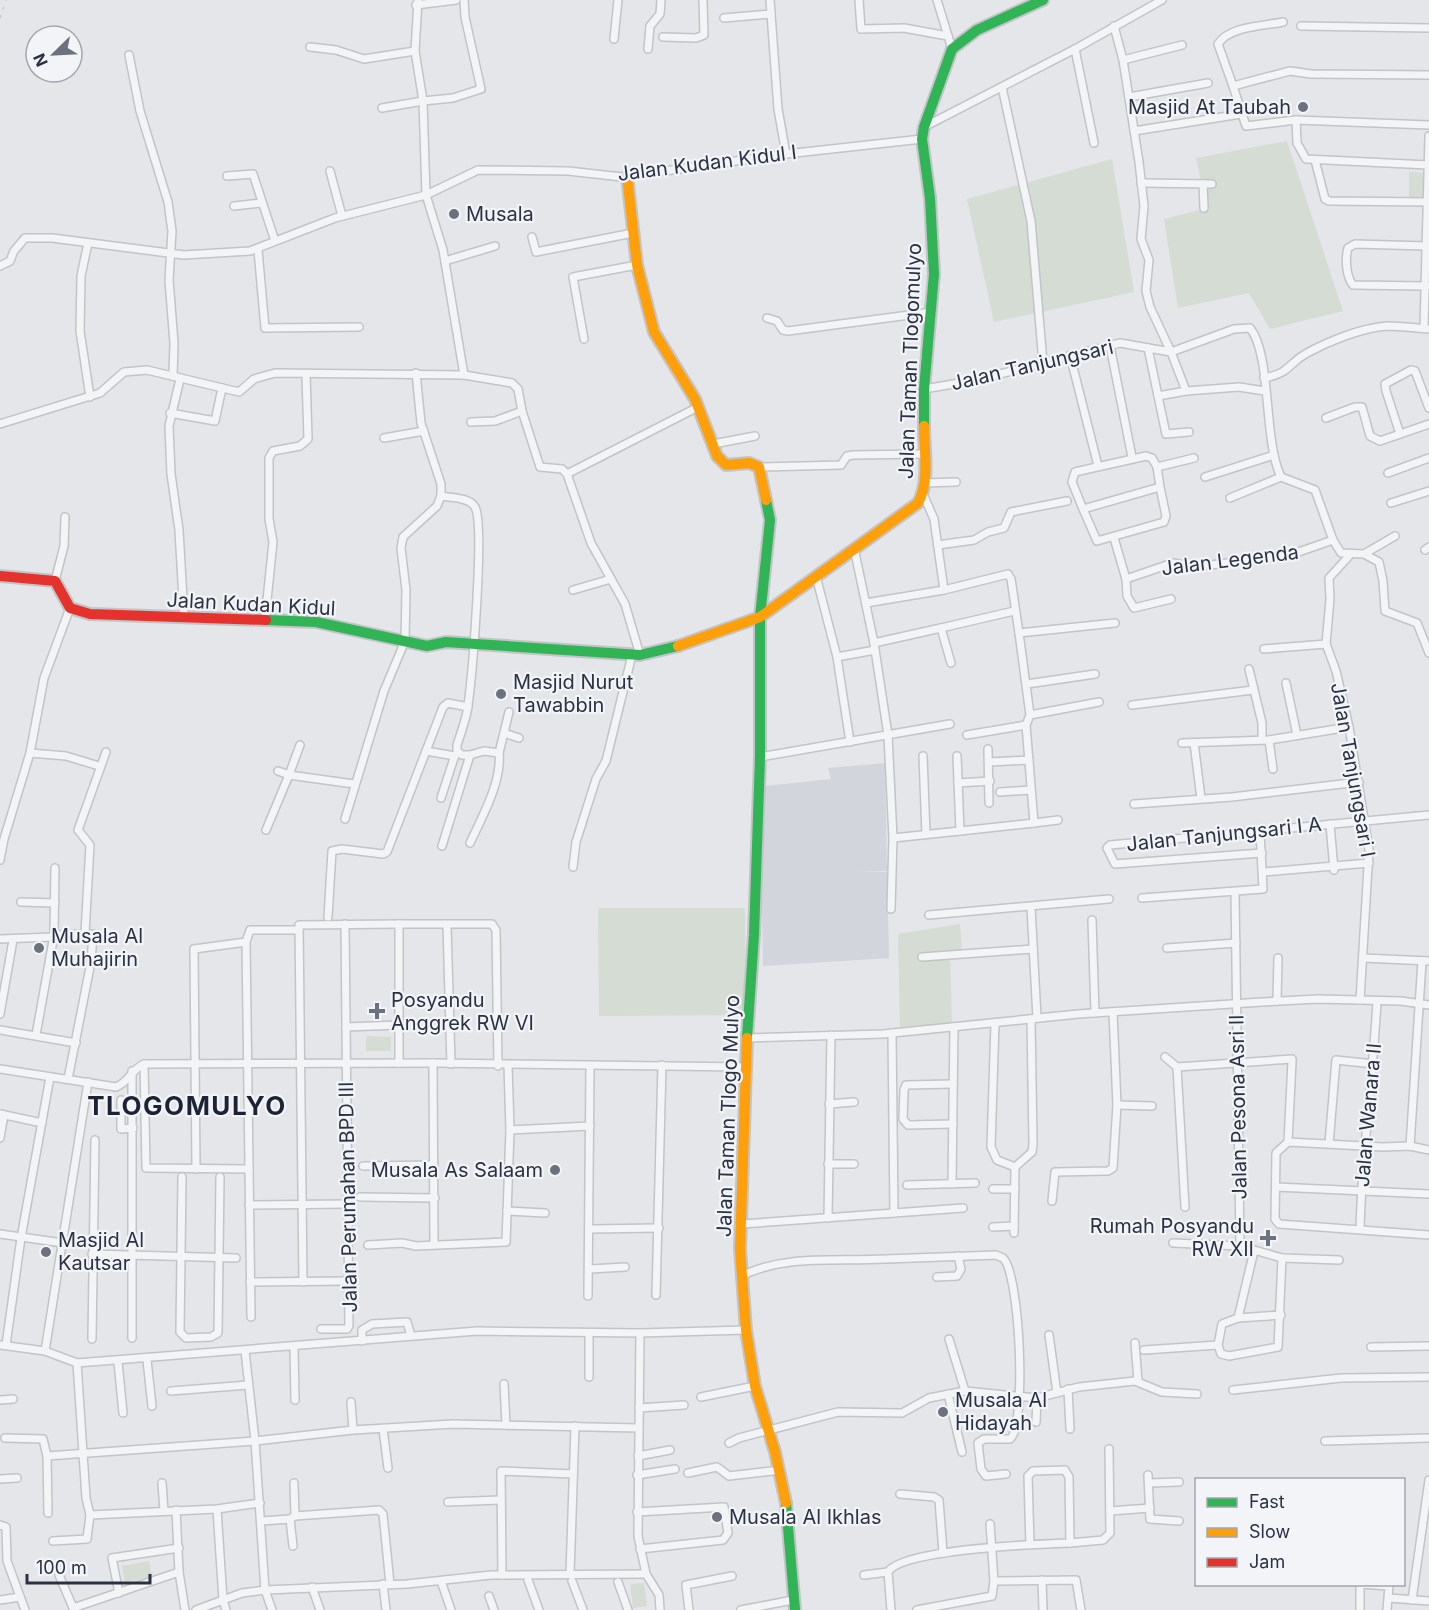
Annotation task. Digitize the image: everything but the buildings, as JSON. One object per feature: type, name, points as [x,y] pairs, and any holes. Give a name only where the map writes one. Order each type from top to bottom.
[{"type":"street","points":[[456,0],[417,2],[415,51],[423,101],[426,195],[437,226],[445,261],[464,375]]},
{"type":"street","points":[[382,108],[453,98],[481,89],[465,17],[464,0]]},
{"type":"street","points":[[614,39],[618,0]]},
{"type":"street","points":[[648,49],[650,26],[660,14],[661,0]]},
{"type":"street","points":[[663,37],[696,38],[704,34],[703,0]]},
{"type":"street","points":[[770,0],[778,109],[786,154]]},
{"type":"street","points":[[859,0],[861,29],[904,28],[948,36]]},
{"type":"street","points":[[937,0],[952,49],[977,30],[1044,0]]},
{"type":"street","points":[[924,127],[1075,49],[1162,0]]},
{"type":"street","points":[[724,18],[771,14]]},
{"type":"street","points":[[1283,22],[1240,31],[1221,39],[1218,44],[1220,56],[1246,126],[1296,120],[1429,125]]},
{"type":"street","points":[[1114,26],[1123,60],[1144,206],[1141,239],[1149,260],[1146,291],[1150,307],[1186,391]]},
{"type":"street","points":[[1301,26],[1429,28]]},
{"type":"street","points":[[1123,60],[1182,45]]},
{"type":"street","points":[[310,47],[336,50],[364,59],[415,51]]},
{"type":"street","name":"Jalan Taman Tlogomulyo","points":[[760,617],[854,547],[910,510],[923,489],[924,389],[932,312],[933,232],[922,139],[924,127],[952,49]]},
{"type":"street","points":[[1075,49],[1094,143]]},
{"type":"street","points":[[129,55],[140,111],[168,202],[172,231],[169,280],[176,377],[170,412],[171,474],[179,530],[184,617]]},
{"type":"street","points":[[1233,86],[1290,71],[1311,74],[1429,75]]},
{"type":"street","points":[[1129,97],[1208,83]]},
{"type":"street","points":[[1002,87],[1031,221],[1043,363]]},
{"type":"street","points":[[1134,131],[1241,114]]},
{"type":"street","points":[[1296,120],[1299,149],[1303,157],[1315,160],[1428,165]]},
{"type":"street","points":[[1264,378],[1284,373],[1302,356],[1362,331],[1396,326],[1426,329],[1429,136]]},
{"type":"street","name":"Jalan Kudan Kidul I","points":[[258,250],[275,241],[342,216],[426,195],[470,172],[494,168],[627,176],[786,154],[922,139]]},
{"type":"street","points":[[1315,160],[1325,199],[1335,203],[1428,202]]},
{"type":"street","points":[[330,171],[342,216]]},
{"type":"street","points":[[227,176],[253,174],[275,241]]},
{"type":"street","points":[[627,176],[637,265],[654,332],[698,407],[717,456],[726,465],[749,463],[759,467],[800,464],[841,465],[847,456],[853,455],[923,454]]},
{"type":"street","points":[[1141,183],[1212,184]]},
{"type":"street","points":[[1203,184],[1204,208]]},
{"type":"street","points":[[234,206],[261,202]]},
{"type":"street","points":[[532,237],[536,252],[633,234]]},
{"type":"street","points":[[0,266],[10,261],[14,250],[25,238],[184,255],[258,250],[265,328],[358,327]]},
{"type":"street","points":[[88,243],[81,276],[80,331],[90,397]]},
{"type":"street","points":[[1426,286],[1364,286],[1350,283],[1347,251],[1355,244],[1427,246]]},
{"type":"street","points":[[445,261],[495,246]]},
{"type":"street","points":[[584,339],[573,277],[637,265]]},
{"type":"street","points":[[767,318],[777,321],[783,330],[788,331],[932,312]]},
{"type":"street","points":[[1171,352],[1234,329],[1250,328],[1258,346],[1274,455],[1281,477]]},
{"type":"street","name":"Jalan Tanjungsari","points":[[924,389],[977,380],[1110,346],[1131,344],[1171,352]]},
{"type":"street","points":[[1110,346],[1132,457]]},
{"type":"street","points":[[1148,348],[1166,434],[1189,432]]},
{"type":"street","points":[[1070,355],[1098,466]]},
{"type":"street","points":[[0,424],[90,397],[104,391],[130,370],[147,370],[239,392],[254,379],[268,373],[464,375],[512,384],[518,389],[522,411],[540,466],[562,469],[567,474],[591,543],[625,604],[636,655],[606,760],[596,779],[576,842],[573,867]]},
{"type":"street","points":[[1400,434],[1386,392],[1385,384],[1388,380],[1411,370],[1415,371],[1429,408]]},
{"type":"street","points":[[345,819],[384,691],[405,641],[406,590],[401,548],[403,537],[436,506],[441,496],[441,484],[423,430],[416,373]]},
{"type":"street","points":[[265,620],[273,542],[269,519],[269,458],[273,451],[300,446],[308,439],[306,375]]},
{"type":"street","points":[[1158,396],[1186,391],[1239,387],[1264,391]]},
{"type":"street","points":[[170,412],[215,421],[222,388]]},
{"type":"street","points":[[567,474],[698,407]]},
{"type":"street","points":[[1326,418],[1355,407],[1362,407],[1367,430],[1374,440],[1380,441],[1429,424]]},
{"type":"street","points":[[471,422],[495,421],[522,411]]},
{"type":"street","points":[[384,438],[423,430]]},
{"type":"street","points":[[713,444],[755,436]]},
{"type":"street","points":[[1205,477],[1274,455]]},
{"type":"street","points":[[1132,457],[1152,458],[1157,467],[1166,520],[1153,528],[1098,541],[1094,538],[1072,482],[1075,472],[1132,457]]},
{"type":"street","points":[[1157,467],[1194,458]]},
{"type":"street","points":[[1388,473],[1429,458]]},
{"type":"street","points":[[759,467],[770,520],[760,617]]},
{"type":"street","points":[[1230,498],[1281,477],[1315,490],[1333,540],[1341,553],[1364,554],[1374,558],[1382,569],[1385,611],[1417,623],[1429,653]]},
{"type":"street","points":[[944,590],[934,519],[923,489],[956,482]]},
{"type":"street","points":[[1083,509],[1160,487]]},
{"type":"street","points":[[1391,503],[1429,491]]},
{"type":"street","points":[[441,496],[469,501],[476,510],[476,645],[468,707],[456,754],[441,798]]},
{"type":"street","points":[[938,545],[974,540],[988,532],[1004,528],[1011,512],[1067,501]]},
{"type":"street","points":[[0,860],[3,839],[30,753],[44,678],[70,608],[55,581],[64,546],[66,517]]},
{"type":"street","points":[[1364,554],[1395,536]]},
{"type":"street","name":"Jalan Legenda","points":[[1114,538],[1126,579],[1127,596],[1134,608],[1171,599]]},
{"type":"street","name":"Jalan Legenda","points":[[1126,579],[1173,563],[1193,567],[1287,556],[1333,540]]},
{"type":"street","points":[[854,547],[867,603],[888,735],[893,837],[891,909]]},
{"type":"street","name":"Jalan Tanjungsari I","points":[[1349,555],[1329,579],[1330,598],[1326,644],[1336,671],[1349,727],[1359,782],[1369,865],[1360,1000]]},
{"type":"street","points":[[867,603],[944,590],[1008,574],[1011,579],[1030,715],[1026,725],[1034,823]]},
{"type":"street","points":[[0,576],[55,581]]},
{"type":"street","points":[[816,576],[837,657],[850,742]]},
{"type":"street","points":[[573,590],[611,579]]},
{"type":"street","name":"Jalan Kudan Kidul","points":[[70,608],[101,615],[330,624],[427,646],[446,642],[636,655],[676,647],[760,617]]},
{"type":"street","points":[[837,657],[941,628],[1014,611]]},
{"type":"street","name":"Jalan Taman Tlogo Mulyo","points":[[760,617],[760,757],[754,935],[745,1067],[741,1276],[746,1330],[755,1386],[780,1470],[790,1530],[794,1605]]},
{"type":"street","points":[[1019,633],[1115,623]]},
{"type":"street","points":[[941,628],[951,663]]},
{"type":"street","points":[[1264,649],[1326,644]]},
{"type":"street","points":[[1249,669],[1273,769]]},
{"type":"street","points":[[1026,684],[1095,674]]},
{"type":"street","points":[[1286,683],[1297,735]]},
{"type":"street","points":[[1132,705],[1253,690]]},
{"type":"street","points":[[1030,715],[1099,702]]},
{"type":"street","points":[[328,916],[334,850],[383,854],[388,850],[445,704],[468,707]]},
{"type":"street","points":[[470,843],[497,773],[499,753],[509,712]]},
{"type":"street","points":[[760,757],[950,724]]},
{"type":"street","points":[[967,735],[1026,725]]},
{"type":"street","points":[[1182,743],[1265,740],[1349,727]]},
{"type":"street","points":[[504,733],[519,738]]},
{"type":"street","points":[[1194,743],[1201,798]]},
{"type":"street","points":[[266,830],[300,745]]},
{"type":"street","points":[[988,748],[989,803]]},
{"type":"street","points":[[426,751],[462,755],[484,751],[499,753]]},
{"type":"street","points":[[68,1079],[92,953],[89,934],[90,845],[78,830],[99,766],[106,752]]},
{"type":"street","points":[[30,753],[66,756],[99,766]]},
{"type":"street","points":[[442,846],[470,755]]},
{"type":"street","points":[[923,756],[926,834]]},
{"type":"street","points":[[957,756],[960,831]]},
{"type":"street","points":[[988,762],[1029,760]]},
{"type":"street","points":[[278,771],[289,775],[354,784]]},
{"type":"street","points":[[958,783],[990,781]]},
{"type":"street","points":[[1134,804],[1359,782]]},
{"type":"street","points":[[1000,792],[1031,790]]},
{"type":"street","points":[[1363,820],[1429,815]]},
{"type":"street","points":[[893,837],[1058,820]]},
{"type":"street","name":"Jalan Tanjungsari I A","points":[[1262,854],[1113,864],[1107,848],[1110,845],[1260,832],[1363,820]]},
{"type":"street","points":[[1330,824],[1334,868]]},
{"type":"street","points":[[1142,898],[1235,893],[1263,889],[1264,873],[1260,832]]},
{"type":"street","points":[[1264,873],[1369,865]]},
{"type":"street","points":[[36,1035],[54,936],[55,868]]},
{"type":"street","name":"Jalan Pesona Asri II","points":[[1235,893],[1240,1246]]},
{"type":"street","points":[[929,915],[1031,907],[1053,902],[1109,899]]},
{"type":"street","points":[[21,902],[55,903]]},
{"type":"street","points":[[993,1227],[1014,1229],[1015,1167],[1032,1152],[1034,1144],[1031,907]]},
{"type":"street","points":[[1092,920],[1095,1013]]},
{"type":"street","points":[[303,1282],[299,930],[301,923],[492,924],[496,930],[498,1065]]},
{"type":"street","points":[[345,924],[347,1064]]},
{"type":"street","points":[[399,1063],[401,924]]},
{"type":"street","points":[[447,925],[451,1064]]},
{"type":"street","points":[[251,1317],[246,942],[250,930],[299,930]]},
{"type":"street","points":[[0,939],[72,937],[89,934]]},
{"type":"street","points":[[0,1014],[13,940]]},
{"type":"street","points":[[196,1169],[194,949],[246,942]]},
{"type":"street","points":[[1167,948],[1236,944]]},
{"type":"street","points":[[922,957],[1033,949]]},
{"type":"street","points":[[1277,1001],[1278,958]]},
{"type":"street","points":[[1363,958],[1426,961],[1420,1003],[1410,1146]]},
{"type":"street","points":[[747,1038],[892,1033],[1034,1018],[1277,1001],[1360,1000],[1429,1005]]},
{"type":"street","name":"Jalan Wanara II","points":[[1360,1230],[1361,1190],[1374,1064],[1377,1001]]},
{"type":"street","points":[[1052,1201],[1055,1172],[1108,1171],[1113,1168],[1117,1105],[1113,1012]]},
{"type":"street","points":[[996,1023],[991,1147],[997,1160],[1015,1167]]},
{"type":"street","points":[[346,1027],[399,1025]]},
{"type":"street","points":[[952,1184],[954,1027]]},
{"type":"street","points":[[0,1030],[76,1043]]},
{"type":"street","points":[[892,1033],[894,1213]]},
{"type":"street","points":[[828,1218],[831,1035]]},
{"type":"street","points":[[1165,1057],[1177,1067],[1292,1060],[1288,1142]]},
{"type":"street","points":[[1329,1144],[1336,1060],[1374,1064]]},
{"type":"street","points":[[433,1063],[435,1244]]},
{"type":"street","name":"Jalan Perumahan BPD III","points":[[144,1064],[433,1063],[745,1067]]},
{"type":"street","points":[[144,1064],[144,1164],[148,1169],[249,1169]]},
{"type":"street","points":[[0,1069],[120,1086],[132,1071],[144,1064]]},
{"type":"street","name":"Jalan Perumahan BPD III","points":[[321,1329],[347,1329],[349,1326],[347,1064]]},
{"type":"street","points":[[368,1245],[506,1242],[510,1130],[508,1065]]},
{"type":"street","points":[[656,1295],[662,1065]]},
{"type":"street","points":[[588,1296],[590,1066]]},
{"type":"street","points":[[1177,1067],[1185,1207]]},
{"type":"street","points":[[132,1071],[132,1338]]},
{"type":"street","points":[[50,1077],[3,1345],[45,1351],[77,1363],[118,1362],[294,1347],[410,1332],[640,1333],[746,1330]]},
{"type":"street","points":[[45,1351],[88,1082]]},
{"type":"street","points":[[953,1084],[906,1086],[903,1119],[908,1125],[953,1124]]},
{"type":"street","points":[[121,1100],[121,1129],[133,1128]]},
{"type":"street","points":[[829,1104],[854,1102]]},
{"type":"street","points":[[1117,1105],[1152,1106]]},
{"type":"street","points":[[0,1138],[2,1114],[42,1123]]},
{"type":"street","points":[[510,1130],[590,1126]]},
{"type":"street","points":[[92,1339],[94,1140]]},
{"type":"street","points":[[1429,1150],[1410,1146],[1383,1147],[1365,1144],[1288,1142],[1277,1151],[1275,1219],[1279,1224],[1429,1234]]},
{"type":"street","points":[[828,1164],[854,1164]]},
{"type":"street","points":[[363,1166],[434,1165]]},
{"type":"street","points":[[182,1177],[180,1332],[186,1338],[211,1337],[218,1333],[220,1177]]},
{"type":"street","points":[[907,1185],[975,1183]]},
{"type":"street","points":[[1276,1187],[1429,1194]]},
{"type":"street","points":[[993,1189],[1015,1189]]},
{"type":"street","points":[[360,1197],[435,1198]]},
{"type":"street","points":[[249,1205],[348,1204]]},
{"type":"street","points":[[742,1224],[963,1208]]},
{"type":"street","points":[[507,1211],[545,1213]]},
{"type":"street","points":[[590,1229],[659,1228]]},
{"type":"street","points":[[0,1234],[63,1243]]},
{"type":"street","points":[[1173,1244],[1240,1246],[1282,1258],[1338,1260]]},
{"type":"street","points":[[1238,1318],[1254,1251]]},
{"type":"street","points":[[92,1254],[236,1258]]},
{"type":"street","points":[[741,1276],[757,1268],[808,1259],[996,1255],[1007,1261],[1017,1319],[1019,1397],[1013,1437],[984,1439],[978,1443],[981,1468],[986,1476],[1006,1474]]},
{"type":"street","points":[[937,1277],[957,1276],[961,1269],[958,1256]]},
{"type":"street","points":[[1281,1315],[1238,1318],[1222,1324],[1218,1345],[1221,1354],[1229,1356],[1275,1349],[1279,1344],[1281,1315],[1282,1258]]},
{"type":"street","points":[[590,1269],[625,1267]]},
{"type":"street","points":[[250,1282],[349,1281]]},
{"type":"street","points":[[362,1338],[364,1327],[372,1324],[405,1322],[410,1332]]},
{"type":"street","points":[[589,1377],[590,1333]]},
{"type":"street","points":[[640,1333],[637,1475],[640,1550],[646,1574],[659,1595],[660,1610]]},
{"type":"street","points":[[1049,1335],[1056,1393]]},
{"type":"street","points":[[949,1339],[965,1391]]},
{"type":"street","points":[[1136,1343],[1138,1381]]},
{"type":"street","points":[[1144,1350],[1218,1345]]},
{"type":"street","points":[[1371,1347],[1429,1346]]},
{"type":"street","points":[[294,1347],[295,1400]]},
{"type":"street","points":[[245,1351],[262,1521],[265,1590],[272,1610]]},
{"type":"street","points":[[147,1359],[152,1406]]},
{"type":"street","points":[[118,1362],[123,1413]]},
{"type":"street","points":[[53,1541],[87,1539],[90,1515],[86,1498],[77,1363]]},
{"type":"street","points":[[1233,1390],[1341,1378],[1429,1377]]},
{"type":"street","points":[[729,1443],[739,1438],[838,1412],[902,1413],[929,1398],[965,1391],[1037,1398],[1068,1389],[1138,1381],[1162,1392],[1197,1394]]},
{"type":"street","points":[[504,1384],[506,1425]]},
{"type":"street","points":[[171,1391],[248,1385]]},
{"type":"street","points":[[701,1397],[755,1386]]},
{"type":"street","points":[[1068,1389],[1070,1429]]},
{"type":"street","points":[[948,1394],[962,1452]]},
{"type":"street","points":[[1036,1422],[1037,1398]]},
{"type":"street","points":[[0,1400],[13,1399]]},
{"type":"street","points":[[351,1402],[353,1430]]},
{"type":"street","points":[[639,1408],[684,1405]]},
{"type":"street","points":[[47,1456],[255,1441],[353,1430],[453,1424],[639,1428]]},
{"type":"street","points":[[575,1426],[571,1578],[583,1610]]},
{"type":"street","points":[[383,1429],[388,1468]]},
{"type":"street","points":[[4,1438],[43,1439],[47,1456],[48,1513]]},
{"type":"street","points":[[1325,1441],[1429,1438]]},
{"type":"street","points":[[864,1575],[888,1572],[894,1565],[943,1553],[1108,1538],[1109,1449]]},
{"type":"street","points":[[638,1456],[670,1450]]},
{"type":"street","points":[[688,1473],[717,1467],[729,1476],[780,1470]]},
{"type":"street","points":[[637,1475],[675,1469]]},
{"type":"street","points":[[1030,1545],[1028,1476],[1033,1471],[1062,1469],[1069,1476],[1070,1543]]},
{"type":"street","points":[[502,1575],[501,1471],[573,1474]]},
{"type":"street","points":[[0,1479],[17,1478]]},
{"type":"street","points":[[1179,1482],[1149,1479],[1150,1519],[1179,1521]]},
{"type":"street","points":[[1412,1600],[1429,1480]]},
{"type":"street","points":[[162,1483],[164,1510]]},
{"type":"street","points":[[293,1546],[294,1483]]},
{"type":"street","points":[[900,1494],[934,1497],[939,1500],[943,1553]]},
{"type":"street","points":[[448,1502],[500,1500]]},
{"type":"street","points":[[90,1515],[217,1509],[260,1503]]},
{"type":"street","points":[[638,1512],[724,1507],[728,1533],[723,1540],[640,1550]]},
{"type":"street","points":[[1110,1510],[1150,1508]]},
{"type":"street","points":[[217,1509],[225,1610]]},
{"type":"street","points":[[176,1510],[179,1572],[185,1610]]},
{"type":"street","points":[[262,1521],[381,1512],[387,1584],[386,1610]]},
{"type":"street","points":[[922,1610],[991,1596],[994,1581],[990,1524]]},
{"type":"street","points":[[0,1525],[6,1527],[7,1561],[25,1610]]},
{"type":"street","points":[[118,1593],[112,1558],[179,1548]]},
{"type":"street","points":[[59,1575],[74,1609],[179,1572]]},
{"type":"street","points":[[888,1572],[891,1610]]},
{"type":"street","points":[[196,1610],[223,1600],[265,1590],[441,1581],[502,1575],[571,1578],[646,1574]]},
{"type":"street","points":[[689,1610],[686,1585],[732,1576]]},
{"type":"street","points":[[528,1580],[539,1610]]},
{"type":"street","points":[[1042,1580],[1043,1610]]},
{"type":"street","points":[[994,1581],[1076,1580],[1081,1610]]},
{"type":"street","points":[[441,1581],[451,1610]]},
{"type":"street","points":[[618,1582],[628,1610]]},
{"type":"street","points":[[1360,1586],[1360,1610]]},
{"type":"street","points":[[1387,1610],[1389,1586]]},
{"type":"street","points":[[312,1587],[320,1610]]},
{"type":"street","points":[[489,1596],[494,1610]]},
{"type":"street","points":[[0,1600],[20,1597]]},
{"type":"street","points":[[1389,1599],[1429,1601]]},
{"type":"street","points":[[741,1610],[794,1605]]},
{"type":"shaded area","points":[[1287,141],[1343,311],[1270,329],[1249,293],[1178,308],[1164,219],[1207,208],[1196,158]]},
{"type":"shaded area","points":[[1112,159],[1134,292],[994,322],[967,199]]},
{"type":"shaded area","points":[[1409,172],[1426,173],[1425,200],[1409,199]]},
{"type":"shaded area","points":[[885,763],[887,871],[853,872],[887,872],[889,958],[763,966],[761,863],[765,786],[831,779],[828,768]]},
{"type":"shaded area","points":[[598,908],[745,908],[746,1015],[599,1016]]},
{"type":"shaded area","points":[[960,924],[962,952],[950,952],[952,1023],[900,1027],[898,934]]},
{"type":"shaded area","points":[[366,1036],[391,1037],[391,1051],[366,1051]]},
{"type":"shaded area","points":[[149,1561],[152,1577],[125,1582],[122,1566]]},
{"type":"shaded area","points":[[644,1583],[647,1606],[633,1608],[630,1584]]},
{"type":"railway","points":[[0,18],[6,0]]},
{"type":"traffic: fast","points":[[924,426],[924,389],[934,274],[930,198],[922,139],[924,127],[952,49],[977,30],[1043,0]]},
{"type":"traffic: fast","points":[[747,1038],[754,935],[760,757],[760,617],[770,520],[766,500]]},
{"type":"traffic: fast","points":[[266,620],[316,622],[427,646],[446,642],[640,655],[678,646]]},
{"type":"traffic: fast","points":[[786,1503],[795,1610]]},
{"type":"traffic: slow","points":[[627,176],[637,265],[654,332],[695,399],[717,456],[726,465],[749,463],[759,467],[766,500]]},
{"type":"traffic: slow","points":[[678,646],[760,617],[918,503],[922,495],[925,476],[924,426]]},
{"type":"traffic: slow","points":[[747,1038],[740,1249],[746,1330],[755,1386],[775,1452],[786,1503]]},
{"type":"traffic: jam","points":[[0,576],[55,581],[70,608],[90,614],[266,620]]},
{"type":"place","name":"Masjid At Taubah","points":[[1303,107]]},
{"type":"place","name":"Musala","points":[[454,214]]},
{"type":"place","name":"Masjid Nurut Tawabbin","points":[[501,694]]},
{"type":"place","name":"Musala Al Muhajirin","points":[[39,948]]},
{"type":"place","name":"Posyandu Anggrek RW VI","points":[[377,1011]]},
{"type":"place","name":"Musala As Salaam","points":[[555,1170]]},
{"type":"place","name":"Rumah Posyandu RW XII","points":[[1268,1238]]},
{"type":"place","name":"Masjid Al Kautsar","points":[[46,1252]]},
{"type":"place","name":"Musala Al Hidayah","points":[[943,1412]]},
{"type":"place","name":"Musala Al Ikhlas","points":[[717,1517]]},
{"type":"district","name":"TLOGOMULYO","points":[[187,1105]]}]
